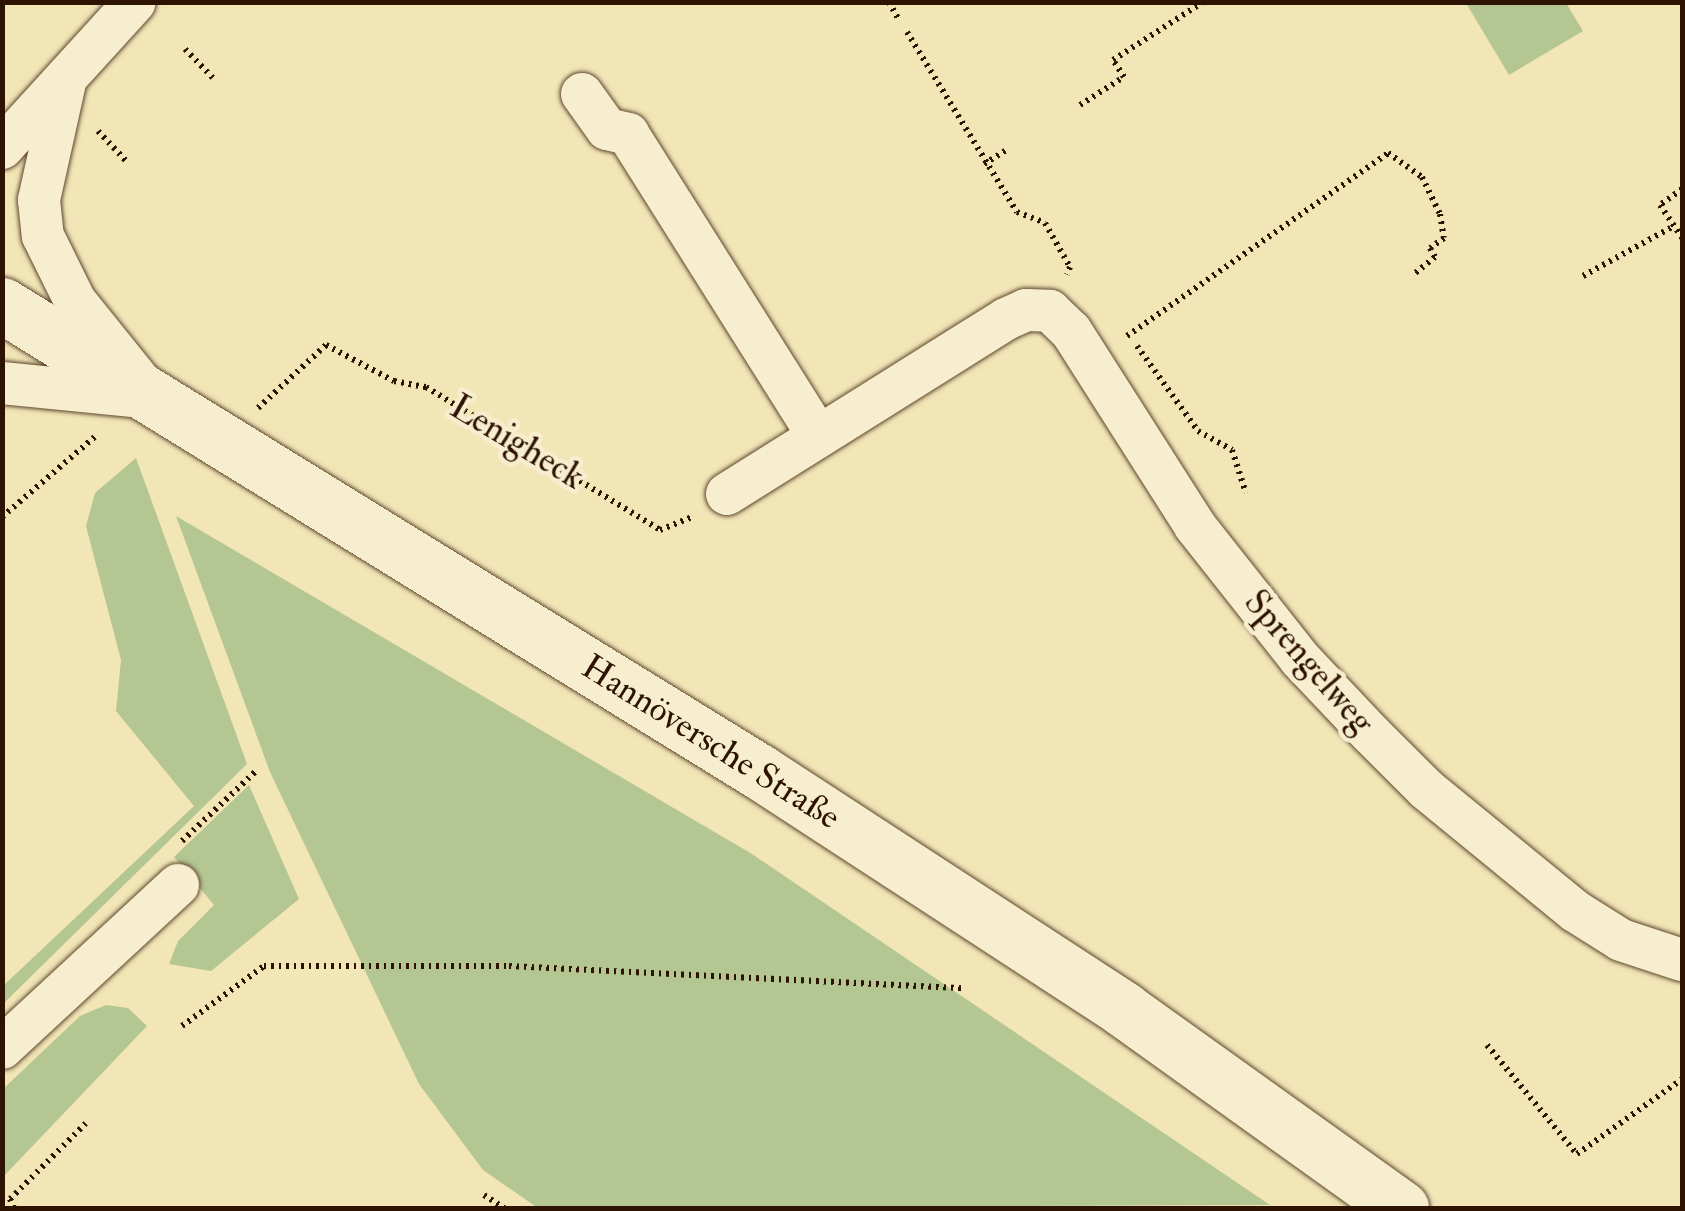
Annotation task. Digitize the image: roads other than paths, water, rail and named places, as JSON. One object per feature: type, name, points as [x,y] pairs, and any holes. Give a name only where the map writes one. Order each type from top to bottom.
[{"type":"main road","name":"Hannöversche Straße","points":[[2,304],[826,815],[1122,1009],[1401,1208]]},
{"type":"street","points":[[2,148],[136,2]]},
{"type":"street","points":[[2,99],[66,78]]},
{"type":"street","points":[[66,78],[41,187],[43,236],[76,301],[154,398]]},
{"type":"street","points":[[582,94],[607,129],[628,134],[818,436],[726,494]]},
{"type":"street","name":"Sprengelweg","points":[[818,436],[1006,319],[1026,310],[1050,311],[1090,362],[1195,526],[1300,659],[1371,734],[1426,789],[1575,912],[1621,940],[1682,960]]},
{"type":"street","points":[[2,383],[154,398]]},
{"type":"street","points":[[2,1048],[178,885]]}]
